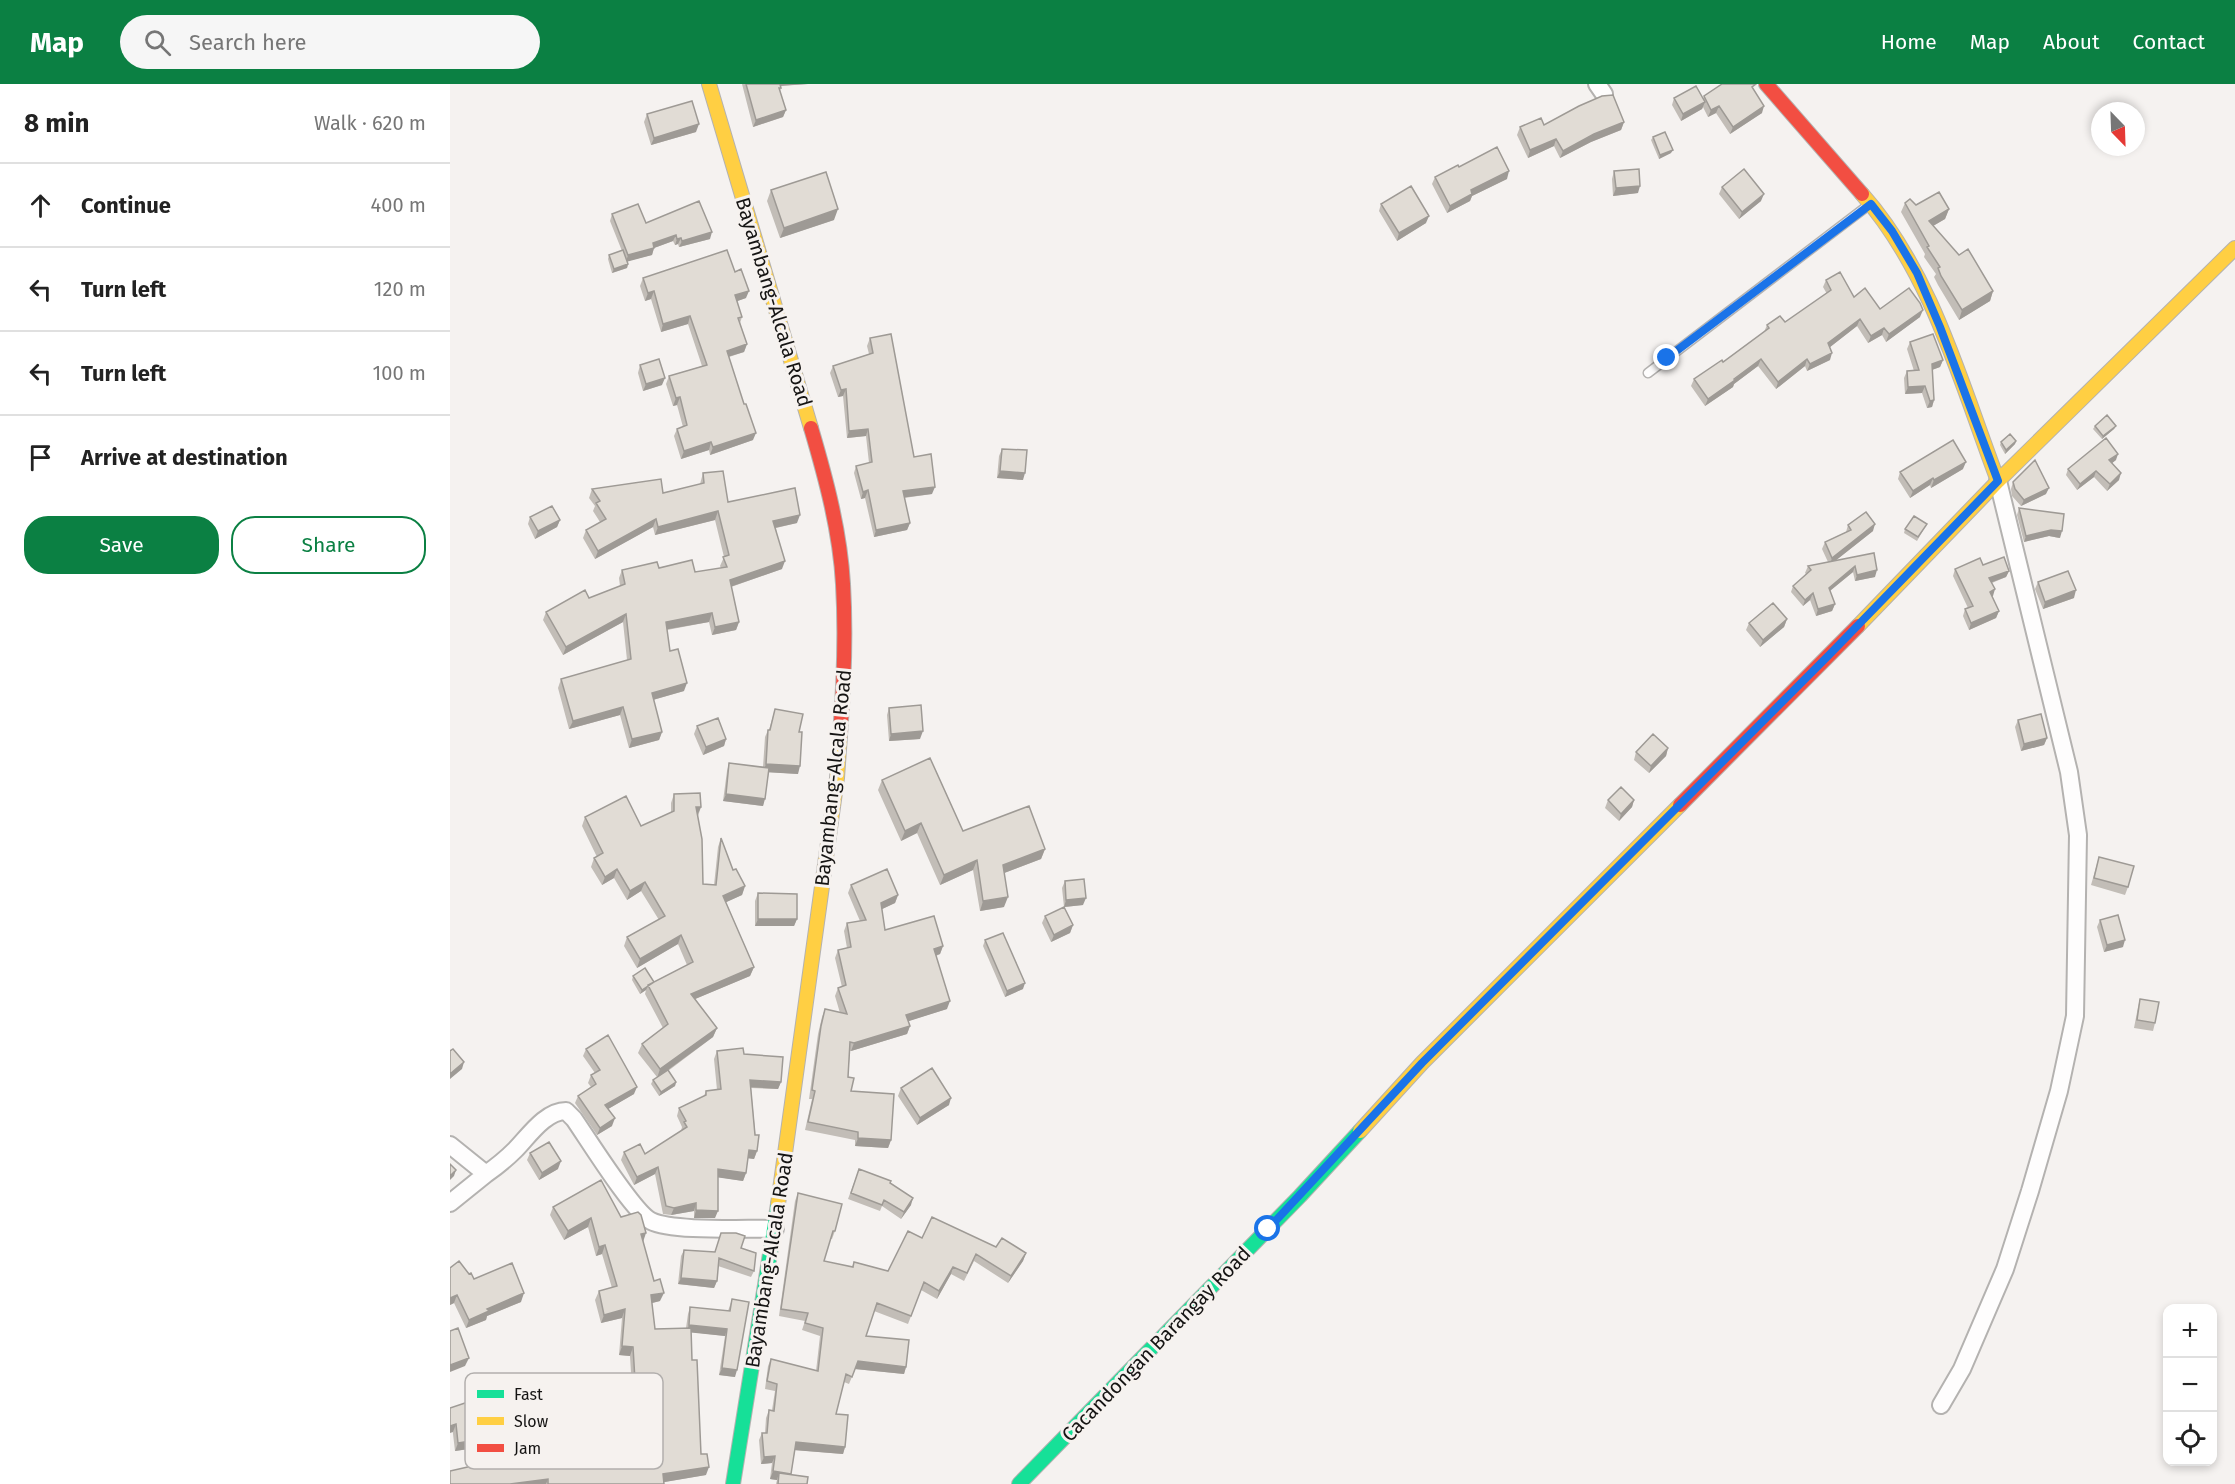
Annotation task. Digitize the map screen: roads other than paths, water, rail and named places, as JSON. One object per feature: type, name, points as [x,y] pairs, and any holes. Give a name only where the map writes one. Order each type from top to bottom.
[{"type":"street","name":"Bayambang-Alcala Road","points":[[709,84],[827,482],[843,583],[845,675],[837,778],[775,1229],[733,1484]]},
{"type":"street","points":[[1766,84],[1892,231],[1917,273],[1940,327],[1998,481],[2069,772],[2078,835],[2075,1016],[2059,1091],[2030,1191],[2004,1269],[1962,1369],[1941,1405]]},
{"type":"street","name":"Cacandongan Barangay Road","points":[[1019,1484],[1300,1196],[1422,1063],[1821,663],[1998,481],[2235,248]]},
{"type":"street","points":[[450,1203],[515,1150],[543,1121],[554,1113],[566,1111],[574,1119],[636,1208],[651,1221],[677,1227],[775,1229]]},
{"type":"street","points":[[450,1144],[486,1174]]},
{"type":"lane","points":[[1648,373],[1871,204]]}]
